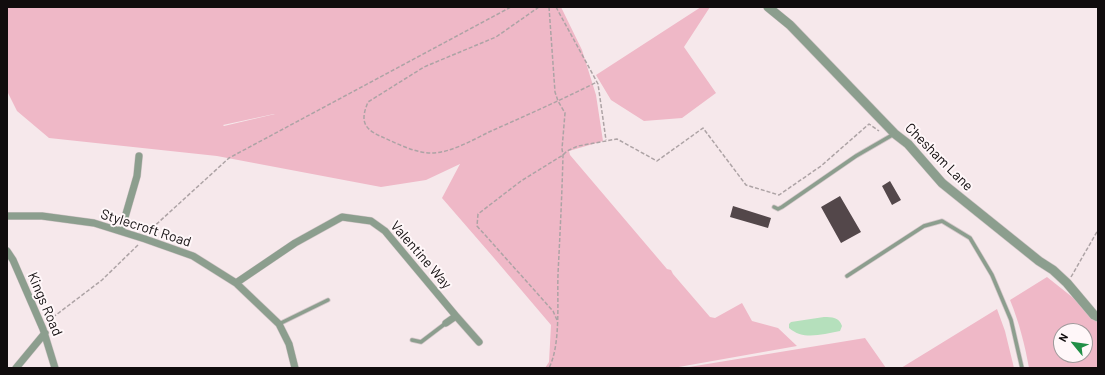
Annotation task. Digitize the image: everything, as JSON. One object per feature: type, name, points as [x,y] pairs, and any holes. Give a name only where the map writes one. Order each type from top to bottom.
[{"type":"street","name":"Chesham Lane","points":[[768,7],[790,25],[892,136],[908,144],[942,183],[1039,261],[1053,270],[1068,283],[1094,315],[1098,317]]},
{"type":"street","points":[[121,231],[137,176],[139,156]]},
{"type":"street","name":"Stylecroft Road","points":[[7,216],[42,216],[94,224],[121,231],[193,256],[236,283],[279,324],[289,344],[295,368]]},
{"type":"street","name":"Valentine Way","points":[[236,283],[296,243],[342,217],[371,221],[384,231],[478,342]]},
{"type":"street","name":"Kings Road","points":[[7,251],[13,260],[44,333],[55,368]]},
{"type":"street","points":[[446,323],[456,316]]},
{"type":"street","points":[[16,368],[44,333]]},
{"type":"lane","points":[[774,207],[778,209],[782,208],[856,156],[892,136]]},
{"type":"lane","points":[[847,276],[924,226],[942,221],[970,238],[992,274],[1011,320],[1022,368]]},
{"type":"lane","points":[[279,324],[328,300]]},
{"type":"lane","points":[[412,340],[421,342],[446,323]]},
{"type":"path","points":[[149,231],[229,158],[510,7]]},
{"type":"path","points":[[539,7],[496,37],[424,67],[368,102],[364,112],[364,121],[370,132],[403,146],[418,151],[433,153],[453,148],[597,82]]},
{"type":"path","points":[[549,7],[555,92],[565,113],[562,149],[564,155],[558,275],[557,339],[550,368]]},
{"type":"path","points":[[556,7],[597,82],[606,140]]},
{"type":"path","points":[[557,320],[553,311],[477,226],[478,214],[521,181],[564,155],[567,151],[578,146],[617,139],[657,161],[703,128],[746,185],[779,195],[821,166],[869,124],[892,136]]},
{"type":"path","points":[[1068,283],[1098,230]]},
{"type":"path","points":[[48,320],[102,280],[141,242]]},
{"type":"shaded area","points":[[7,7],[561,7],[582,50],[596,95],[603,141],[569,151],[570,155],[667,269],[671,270],[710,317],[715,318],[742,303],[752,321],[778,328],[797,346],[673,368],[545,368],[549,362],[551,325],[442,198],[460,164],[426,180],[381,187],[217,156],[49,138],[17,111],[7,91]],"holes":[[[275,114],[224,126],[223,125]]]},
{"type":"shaded area","points":[[701,7],[710,7],[684,47],[716,93],[682,118],[644,121],[611,100],[596,75]]},
{"type":"shaded area","points":[[1047,277],[1081,304],[1098,323],[1098,368],[1029,368],[1026,351],[1010,300]]},
{"type":"shaded area","points":[[997,309],[1005,331],[1014,368],[901,368]]},
{"type":"shaded area","points":[[832,317],[837,319],[842,326],[840,331],[813,336],[795,332],[789,328],[789,324],[791,322]]},
{"type":"shaded area","points":[[865,338],[886,368],[683,368]]},
{"type":"building","points":[[890,181],[901,200],[892,205],[882,186]]},
{"type":"building","points":[[840,196],[861,232],[841,243],[821,207]]},
{"type":"building","points":[[733,206],[771,218],[768,228],[730,217]]}]
